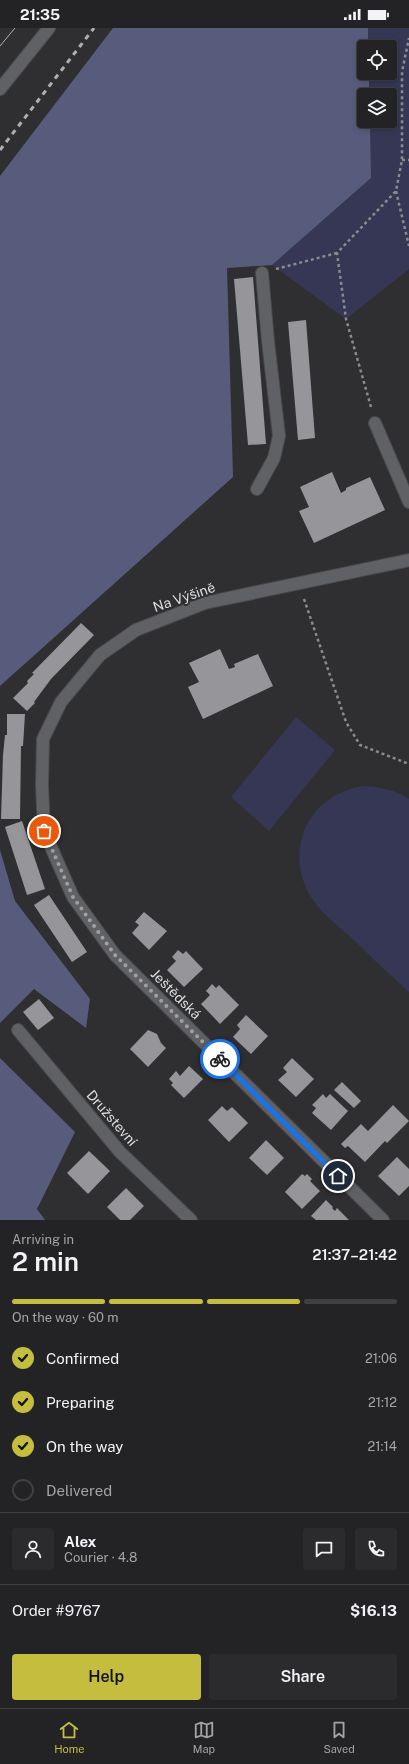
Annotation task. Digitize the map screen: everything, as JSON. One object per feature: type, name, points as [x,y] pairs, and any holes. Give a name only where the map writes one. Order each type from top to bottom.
[{"type":"street","points":[[0,89],[48,28]]},
{"type":"street","points":[[257,489],[274,458],[279,436],[262,273]]},
{"type":"street","points":[[376,423],[409,502]]},
{"type":"street","name":"Na Výšině","points":[[43,739],[61,702],[100,655],[136,630],[205,603],[409,560]]},
{"type":"street","name":"Ještědská","points":[[43,739],[42,785],[44,831],[73,897],[115,955],[383,1220]]},
{"type":"street","name":"Družstevní","points":[[18,1030],[120,1152],[191,1220]]},
{"type":"path","points":[[409,38],[402,72],[402,160],[396,190],[409,246]]},
{"type":"path","points":[[402,160],[409,160]]},
{"type":"path","points":[[262,273],[338,253],[396,190]]},
{"type":"path","points":[[338,253],[346,319],[376,423]]},
{"type":"path","points":[[299,584],[346,722],[360,745],[409,764]]},
{"type":"shaded area","points":[[113,28],[368,28],[368,40],[357,40],[357,80],[369,80],[369,88],[357,88],[357,128],[370,128],[371,178],[272,265],[227,268],[233,477],[0,686],[0,176]]},
{"type":"shaded area","points":[[368,28],[409,28],[409,269],[346,319],[272,265],[371,178],[370,128],[397,128],[397,88],[369,88],[369,80],[397,80],[397,40],[368,40]]},
{"type":"shaded area","points":[[296,717],[335,750],[269,831],[231,797]]},
{"type":"shaded area","points":[[362,786],[387,789],[409,799],[409,992],[320,909],[310,896],[302,877],[299,856],[302,836],[316,811],[329,799],[345,791]]},
{"type":"shaded area","points":[[0,850],[15,901],[90,999],[86,1028],[34,989],[0,1023]]},
{"type":"shaded area","points":[[0,1058],[75,1132],[37,1209],[45,1220],[0,1220]]},
{"type":"building","points":[[253,277],[266,444],[248,445],[234,279]]},
{"type":"building","points":[[306,320],[315,438],[298,440],[288,322]]},
{"type":"building","points":[[332,472],[341,493],[346,490],[346,488],[370,477],[385,510],[314,543],[299,511],[309,507],[300,487]]},
{"type":"building","points":[[81,623],[94,635],[51,679],[34,702],[35,703],[27,711],[13,698],[28,683],[27,681],[34,674],[32,673]]},
{"type":"building","points":[[220,649],[229,669],[235,667],[234,664],[258,654],[273,686],[203,719],[188,687],[199,682],[189,663]]},
{"type":"building","points":[[7,714],[25,714],[23,746],[21,746],[20,819],[1,819],[3,755],[5,735],[7,735]]},
{"type":"building","points":[[22,821],[45,889],[27,895],[5,827]]},
{"type":"building","points":[[49,895],[87,952],[72,962],[34,905]]},
{"type":"building","points":[[144,912],[167,931],[149,950],[132,933],[139,925],[135,922]]},
{"type":"building","points":[[178,950],[183,954],[186,951],[203,969],[184,987],[167,970],[176,961],[172,957]]},
{"type":"building","points":[[212,984],[216,988],[219,985],[239,1005],[220,1024],[201,1004],[210,995],[206,991]]},
{"type":"building","points":[[39,999],[54,1018],[38,1030],[23,1012]]},
{"type":"building","points":[[246,1015],[268,1036],[251,1054],[233,1037],[240,1029],[237,1025]]},
{"type":"building","points":[[148,1030],[157,1034],[161,1043],[166,1048],[148,1067],[130,1049]]},
{"type":"building","points":[[292,1058],[314,1079],[296,1097],[278,1080],[287,1072],[283,1068]]},
{"type":"building","points":[[189,1066],[203,1079],[184,1098],[171,1085],[173,1083],[169,1079],[176,1071],[180,1076]]},
{"type":"building","points":[[342,1082],[361,1101],[354,1108],[334,1090]]},
{"type":"building","points":[[323,1094],[326,1098],[330,1094],[348,1111],[331,1130],[312,1113],[316,1108],[312,1105]]},
{"type":"building","points":[[393,1105],[409,1121],[387,1143],[385,1141],[365,1162],[348,1146],[345,1148],[341,1144],[361,1124],[368,1131]]},
{"type":"building","points":[[222,1106],[227,1111],[232,1107],[248,1123],[229,1142],[208,1120]]},
{"type":"building","points":[[266,1140],[284,1158],[267,1175],[249,1158]]},
{"type":"building","points":[[89,1151],[110,1171],[88,1194],[67,1173]]},
{"type":"building","points":[[397,1157],[409,1169],[409,1186],[399,1196],[378,1176]]},
{"type":"building","points":[[302,1174],[305,1176],[307,1174],[312,1179],[310,1181],[320,1191],[302,1209],[285,1192]]},
{"type":"building","points":[[126,1188],[144,1206],[130,1220],[120,1220],[107,1207]]},
{"type":"building","points":[[326,1200],[335,1211],[337,1208],[349,1220],[316,1220],[311,1216]]},
{"type":"tram line","points":[[0,46],[15,28]]},
{"type":"railway","points":[[0,150],[94,28]]},
{"type":"way so far","points":[[44,831],[73,897],[115,955],[220,1059]]},
{"type":"route","points":[[220,1059],[338,1176]]}]
